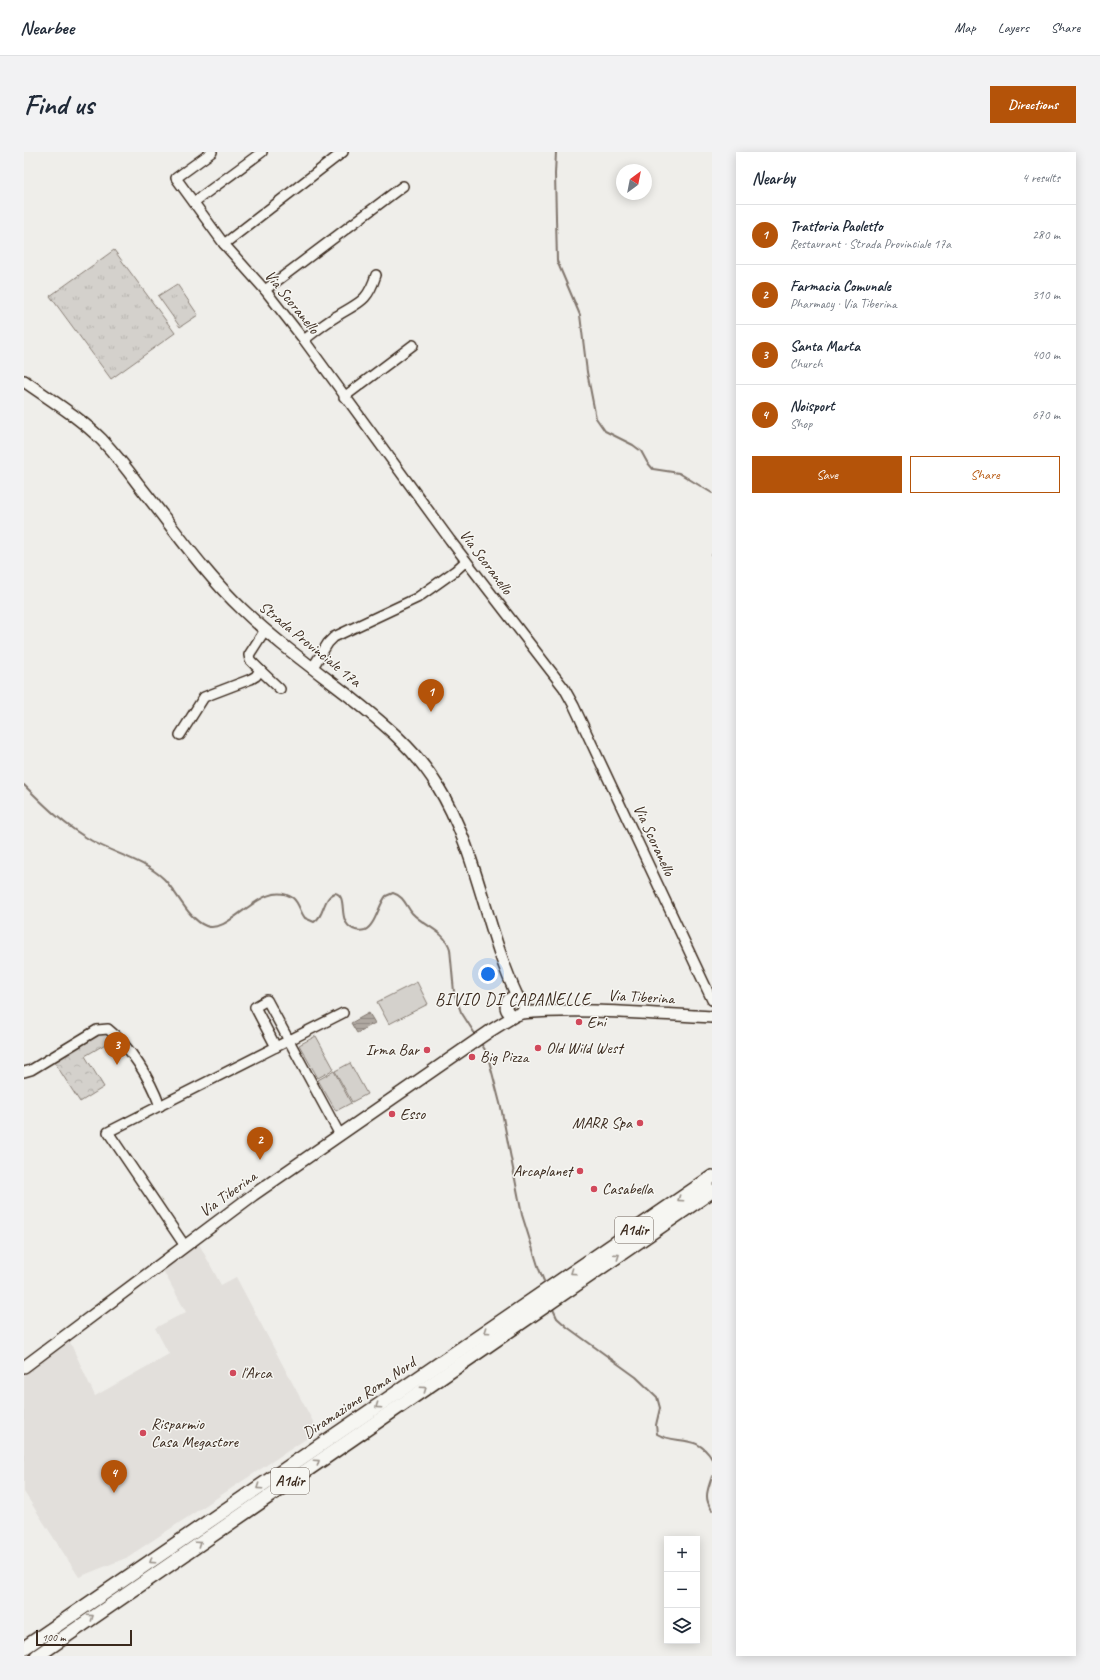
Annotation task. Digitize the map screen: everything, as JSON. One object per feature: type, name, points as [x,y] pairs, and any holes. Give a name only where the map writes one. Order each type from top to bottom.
[{"type":"highway","name":"Diramazione Roma Nord","points":[[37,1656],[559,1289],[712,1177]]},
{"type":"highway","name":"Diramazione Roma Nord","points":[[559,1289],[712,1191]]},
{"type":"highway","name":"Diramazione Roma Nord","points":[[24,1648],[542,1301]]},
{"type":"main road","name":"Strada Provinciale 17a","points":[[24,382],[73,415],[102,440],[243,610],[265,630],[396,735],[435,781],[451,810],[468,850],[514,1001],[524,1008],[518,1014]]},
{"type":"main road","points":[[514,1001],[547,1011]]},
{"type":"main road","points":[[514,1001],[508,1012],[518,1014]]},
{"type":"main road","points":[[492,1030],[514,1001]]},
{"type":"main road","name":"Via Tiberina","points":[[24,1367],[254,1195],[492,1030],[518,1014],[547,1011],[584,1011],[712,1017]]},
{"type":"street","name":"Via Scoranello","points":[[212,152],[176,178],[224,244],[265,290],[304,340],[344,397],[466,561],[558,680],[570,699],[712,1000]]},
{"type":"street","points":[[194,202],[262,152]]},
{"type":"street","points":[[224,244],[343,152]]},
{"type":"street","points":[[265,290],[403,186]]},
{"type":"street","points":[[304,340],[337,315],[360,303],[370,292],[376,275]]},
{"type":"street","points":[[344,397],[413,345]]},
{"type":"street","points":[[313,668],[334,637],[417,598],[466,561]]},
{"type":"street","points":[[265,630],[249,656],[260,670],[280,689]]},
{"type":"street","points":[[180,735],[204,697],[253,678],[260,670]]},
{"type":"street","points":[[276,1047],[255,1007],[267,1000],[340,1135]]},
{"type":"street","points":[[185,1246],[108,1132],[343,1013]]},
{"type":"street","points":[[24,1072],[31,1070],[97,1030],[108,1029],[125,1045],[153,1088],[160,1106]]},
{"type":"shaded area","points":[[369,1013],[375,1023],[357,1033],[351,1023]]},
{"type":"shaded area","points":[[198,1242],[221,1285],[236,1277],[318,1431],[126,1558],[79,1577],[24,1492],[24,1375],[69,1340],[95,1396],[169,1354],[155,1328],[186,1312],[161,1267]]},
{"type":"green space","points":[[114,250],[175,333],[111,379],[50,296]]},
{"type":"green space","points":[[177,284],[198,315],[180,327],[158,296]]},
{"type":"green space","points":[[417,982],[428,1004],[389,1024],[377,1002]]},
{"type":"green space","points":[[105,1031],[114,1039],[85,1056],[104,1087],[80,1102],[53,1060]]},
{"type":"green space","points":[[316,1036],[334,1069],[318,1078],[299,1045]]},
{"type":"green space","points":[[350,1063],[367,1094],[352,1102],[335,1071]]},
{"type":"green space","points":[[334,1071],[351,1103],[336,1111],[318,1080]]},
{"type":"waterway","points":[[556,152],[555,174],[557,261],[580,315],[587,372],[596,418],[605,431],[633,445],[641,451],[653,469],[679,473],[712,493]]},
{"type":"waterway","points":[[24,785],[56,815],[82,835],[101,846],[138,862],[156,872],[169,884],[194,918],[206,926],[215,927],[225,923],[258,900],[270,895],[281,894],[293,898],[297,902],[305,918],[314,922],[320,916],[328,899],[335,893],[339,895],[341,899],[345,920],[348,925],[354,930],[365,930],[372,924],[386,896],[393,893],[397,894],[417,918],[439,933],[447,943],[450,949],[454,992],[461,1012],[477,1037]]},
{"type":"waterway","points":[[480,1042],[487,1053],[501,1107],[522,1215],[546,1286]]},
{"type":"waterway","points":[[552,1307],[557,1318],[567,1327],[636,1377],[657,1397],[660,1408],[656,1425],[657,1434],[700,1446],[712,1459]]},
{"type":"waterway","points":[[712,1476],[707,1493],[709,1505],[712,1510]]},
{"type":"place","name":"Trattoria Paoletto","points":[[431,712]]},
{"type":"place","name":"Eni","points":[[579,1022]]},
{"type":"place","name":"Old Wild West","points":[[538,1048]]},
{"type":"place","name":"Irma Bar","points":[[427,1050]]},
{"type":"place","name":"Big Pizza","points":[[472,1057]]},
{"type":"place","name":"Santa Marta","points":[[117,1065]]},
{"type":"place","name":"Esso","points":[[392,1114]]},
{"type":"place","name":"MARR Spa","points":[[640,1123]]},
{"type":"place","name":"Farmacia Comunale","points":[[260,1160]]},
{"type":"place","name":"Arcaplanet","points":[[580,1171]]},
{"type":"place","name":"Casabella","points":[[594,1189]]},
{"type":"place","name":"l'Arca","points":[[233,1373]]},
{"type":"place","name":"Risparmio Casa Megastore","points":[[143,1433]]},
{"type":"place","name":"Noisport","points":[[114,1493]]},
{"type":"district","name":"BIVIO DI CAPANELLE","points":[[513,999]]}]
